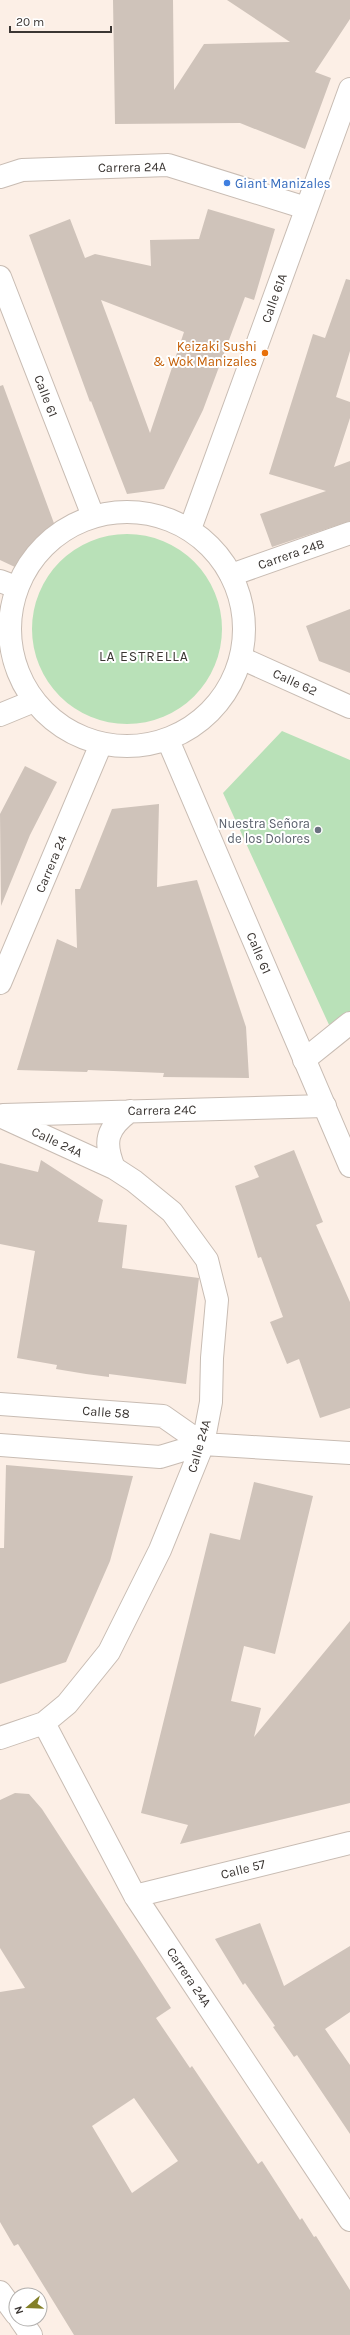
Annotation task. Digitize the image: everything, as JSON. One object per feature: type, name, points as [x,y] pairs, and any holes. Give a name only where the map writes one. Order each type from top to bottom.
[{"type":"street","name":"Calle 61A","points":[[190,529],[350,89]]},
{"type":"street","name":"Carrera 24A","points":[[0,177],[22,170],[168,165],[306,208]]},
{"type":"street","name":"Calle 61","points":[[0,277],[93,516]]},
{"type":"street","points":[[117,511],[142,512],[166,518],[190,529],[213,549],[231,575],[241,602],[244,630],[241,658],[229,687],[210,712],[190,729],[168,740],[146,745],[123,747],[101,744],[70,732],[53,721],[34,701],[19,675],[11,646],[8,584],[48,541],[69,526],[93,516],[117,511]]},
{"type":"street","name":"Carrera 24B","points":[[231,575],[350,533]]},
{"type":"street","name":"Calle 62","points":[[241,658],[350,707]]},
{"type":"street","points":[[0,715],[34,701]]},
{"type":"street","name":"Calle 61","points":[[168,740],[350,1166]]},
{"type":"street","name":"Carrera 24","points":[[0,983],[101,744]]},
{"type":"street","points":[[304,1060],[350,1023]]},
{"type":"street","name":"Carrera 24C","points":[[0,1115],[325,1106]]},
{"type":"street","points":[[114,1168],[108,1153],[108,1136],[116,1121],[130,1111]]},
{"type":"street","name":"Calle 24A","points":[[0,1115],[114,1168],[134,1181],[172,1212],[208,1260],[217,1300],[212,1358],[211,1402],[203,1444],[160,1550],[109,1652],[67,1704],[44,1723]]},
{"type":"street","name":"Calle 58","points":[[0,1404],[163,1416],[203,1444]]},
{"type":"street","points":[[0,1445],[160,1457],[203,1444],[350,1453]]},
{"type":"street","name":"Carrera 24A","points":[[44,1723],[135,1896],[350,2220]]},
{"type":"street","points":[[0,1738],[44,1723]]},
{"type":"street","name":"Calle 57","points":[[135,1896],[350,1843]]},
{"type":"street","points":[[0,2292],[8,2303]]},
{"type":"green space","points":[[118,534],[136,534],[155,538],[172,545],[187,555],[201,569],[211,584],[218,601],[222,620],[222,638],[218,657],[211,674],[201,689],[187,703],[172,713],[155,720],[136,724],[118,724],[99,720],[82,713],[67,703],[53,689],[43,674],[36,657],[32,638],[32,620],[36,601],[43,584],[53,569],[67,555],[82,545],[99,538]]},
{"type":"green space","points":[[282,731],[350,760],[350,1012],[330,1027],[223,793]]},
{"type":"building","points":[[113,0],[173,0],[174,90],[204,44],[290,42],[227,0],[350,0],[350,19],[315,72],[331,78],[305,149],[240,123],[115,124]]},
{"type":"building","points":[[208,209],[275,229],[254,300],[245,297],[203,410],[164,489],[127,494],[91,401],[90,402],[29,235],[70,219],[85,258],[95,254],[151,266],[150,240],[199,239]],"holes":[[[101,300],[184,332],[150,433]]]},
{"type":"building","points":[[346,279],[350,280],[350,351],[336,397],[350,402],[350,418],[334,467],[350,461],[350,521],[272,547],[260,514],[326,491],[269,474],[313,334],[325,338]]},
{"type":"building","points":[[3,385],[55,526],[17,568],[0,560],[0,386]]},
{"type":"building","points":[[350,609],[350,673],[319,661],[306,626]]},
{"type":"building","points":[[25,766],[57,782],[30,835],[1,906],[0,814]]},
{"type":"building","points":[[159,804],[157,887],[197,880],[246,1027],[249,1078],[163,1077],[164,1073],[88,1070],[87,1072],[17,1070],[57,939],[77,948],[75,889],[80,889],[112,809]]},
{"type":"building","points":[[294,1150],[323,1222],[316,1225],[350,1302],[350,1408],[320,1418],[299,1359],[287,1364],[270,1322],[283,1317],[261,1257],[258,1258],[235,1186],[259,1177],[254,1166]]},
{"type":"building","points":[[41,1160],[103,1200],[98,1222],[127,1225],[122,1268],[199,1278],[186,1384],[109,1374],[109,1377],[86,1374],[56,1369],[57,1365],[17,1358],[35,1251],[0,1244],[0,1163],[38,1172]]},
{"type":"building","points":[[6,1465],[133,1476],[110,1561],[66,1662],[0,1684],[0,1548],[4,1548]]},
{"type":"building","points":[[254,1482],[313,1496],[275,1654],[244,1646],[231,1701],[261,1708],[254,1737],[350,1621],[350,1803],[180,1844],[188,1825],[141,1813],[210,1533],[240,1540]]},
{"type":"building","points":[[15,1793],[29,1794],[42,1809],[171,2008],[156,2018],[190,2068],[192,2066],[258,2164],[262,2161],[300,2220],[302,2218],[314,2237],[316,2236],[350,2290],[350,2335],[74,2335],[48,2293],[48,2287],[44,2287],[18,2244],[14,2246],[0,2222],[0,1992],[25,1988],[0,1948],[0,1800]],"holes":[[[134,2098],[178,2161],[132,2193],[92,2126]]]},
{"type":"building","points":[[260,1923],[284,1986],[350,1946],[350,2012],[325,2029],[350,2065],[350,2134],[297,2055],[294,2057],[273,2027],[275,2026],[245,1983],[243,1985],[215,1939]]},
{"type":"place","name":"Giant Manizales","points":[[227,183]]},
{"type":"place","name":"Keizaki Sushi & Wok Manizales","points":[[265,353]]},
{"type":"place","name":"Nuestra Señora de los Dolores","points":[[318,830]]},
{"type":"district","name":"LA ESTRELLA","points":[[144,656]]}]
